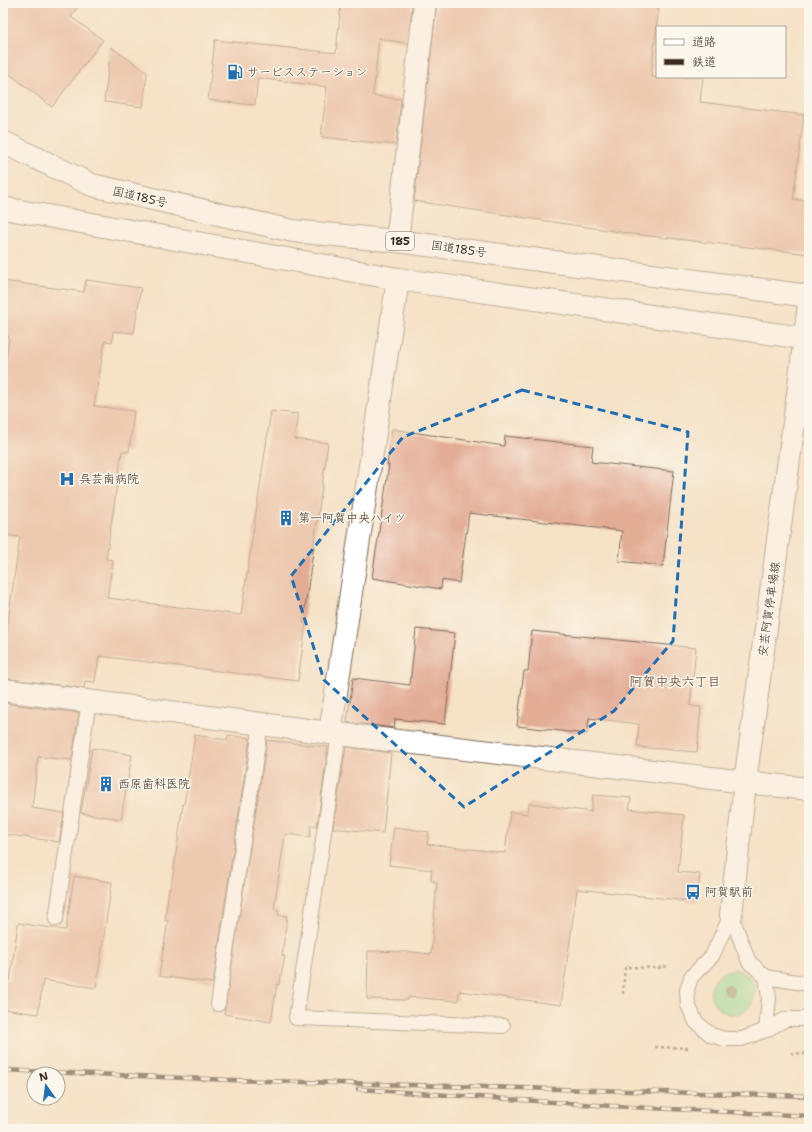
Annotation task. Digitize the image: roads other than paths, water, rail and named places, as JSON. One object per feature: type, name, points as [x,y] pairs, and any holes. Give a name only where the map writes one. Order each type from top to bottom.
[{"type":"main road","points":[[397,241],[425,3]]},
{"type":"main road","name":"国道185号","points":[[3,142],[92,185],[293,232],[397,241],[809,296]]},
{"type":"main road","points":[[3,208],[398,279],[807,338]]},
{"type":"main road","points":[[335,733],[398,279]]},
{"type":"main road","name":"安芸阿賀停車場線","points":[[730,915],[745,782],[807,338],[809,303]]},
{"type":"main road","points":[[3,690],[261,724],[809,789]]},
{"type":"lane","points":[[56,919],[89,701]]},
{"type":"lane","points":[[218,1004],[261,724]]},
{"type":"lane","points":[[335,733],[296,1018],[503,1026]]},
{"type":"lane","points":[[730,915],[749,962],[766,977],[809,984]]},
{"type":"lane","points":[[730,915],[712,956],[692,977],[687,990],[688,1005],[696,1022],[711,1035],[725,1040],[742,1039],[766,1030],[786,1019],[809,1019]]},
{"type":"lane","points":[[766,977],[768,998],[766,1030]]},
{"type":"railway","points":[[3,1070],[230,1080],[809,1096]]},
{"type":"railway","points":[[358,1089],[612,1106],[809,1116]]},
{"type":"place","name":"サービスステーション","points":[[235,72]]},
{"type":"place","name":"呉芸南病院","points":[[67,479]]},
{"type":"place","name":"第一阿賀中央ハイツ","points":[[286,518]]},
{"type":"place","name":"西原歯科医院","points":[[106,784]]},
{"type":"place","name":"阿賀駅前","points":[[693,892]]},
{"type":"district","name":"阿賀中央六丁目","points":[[675,681]]}]
